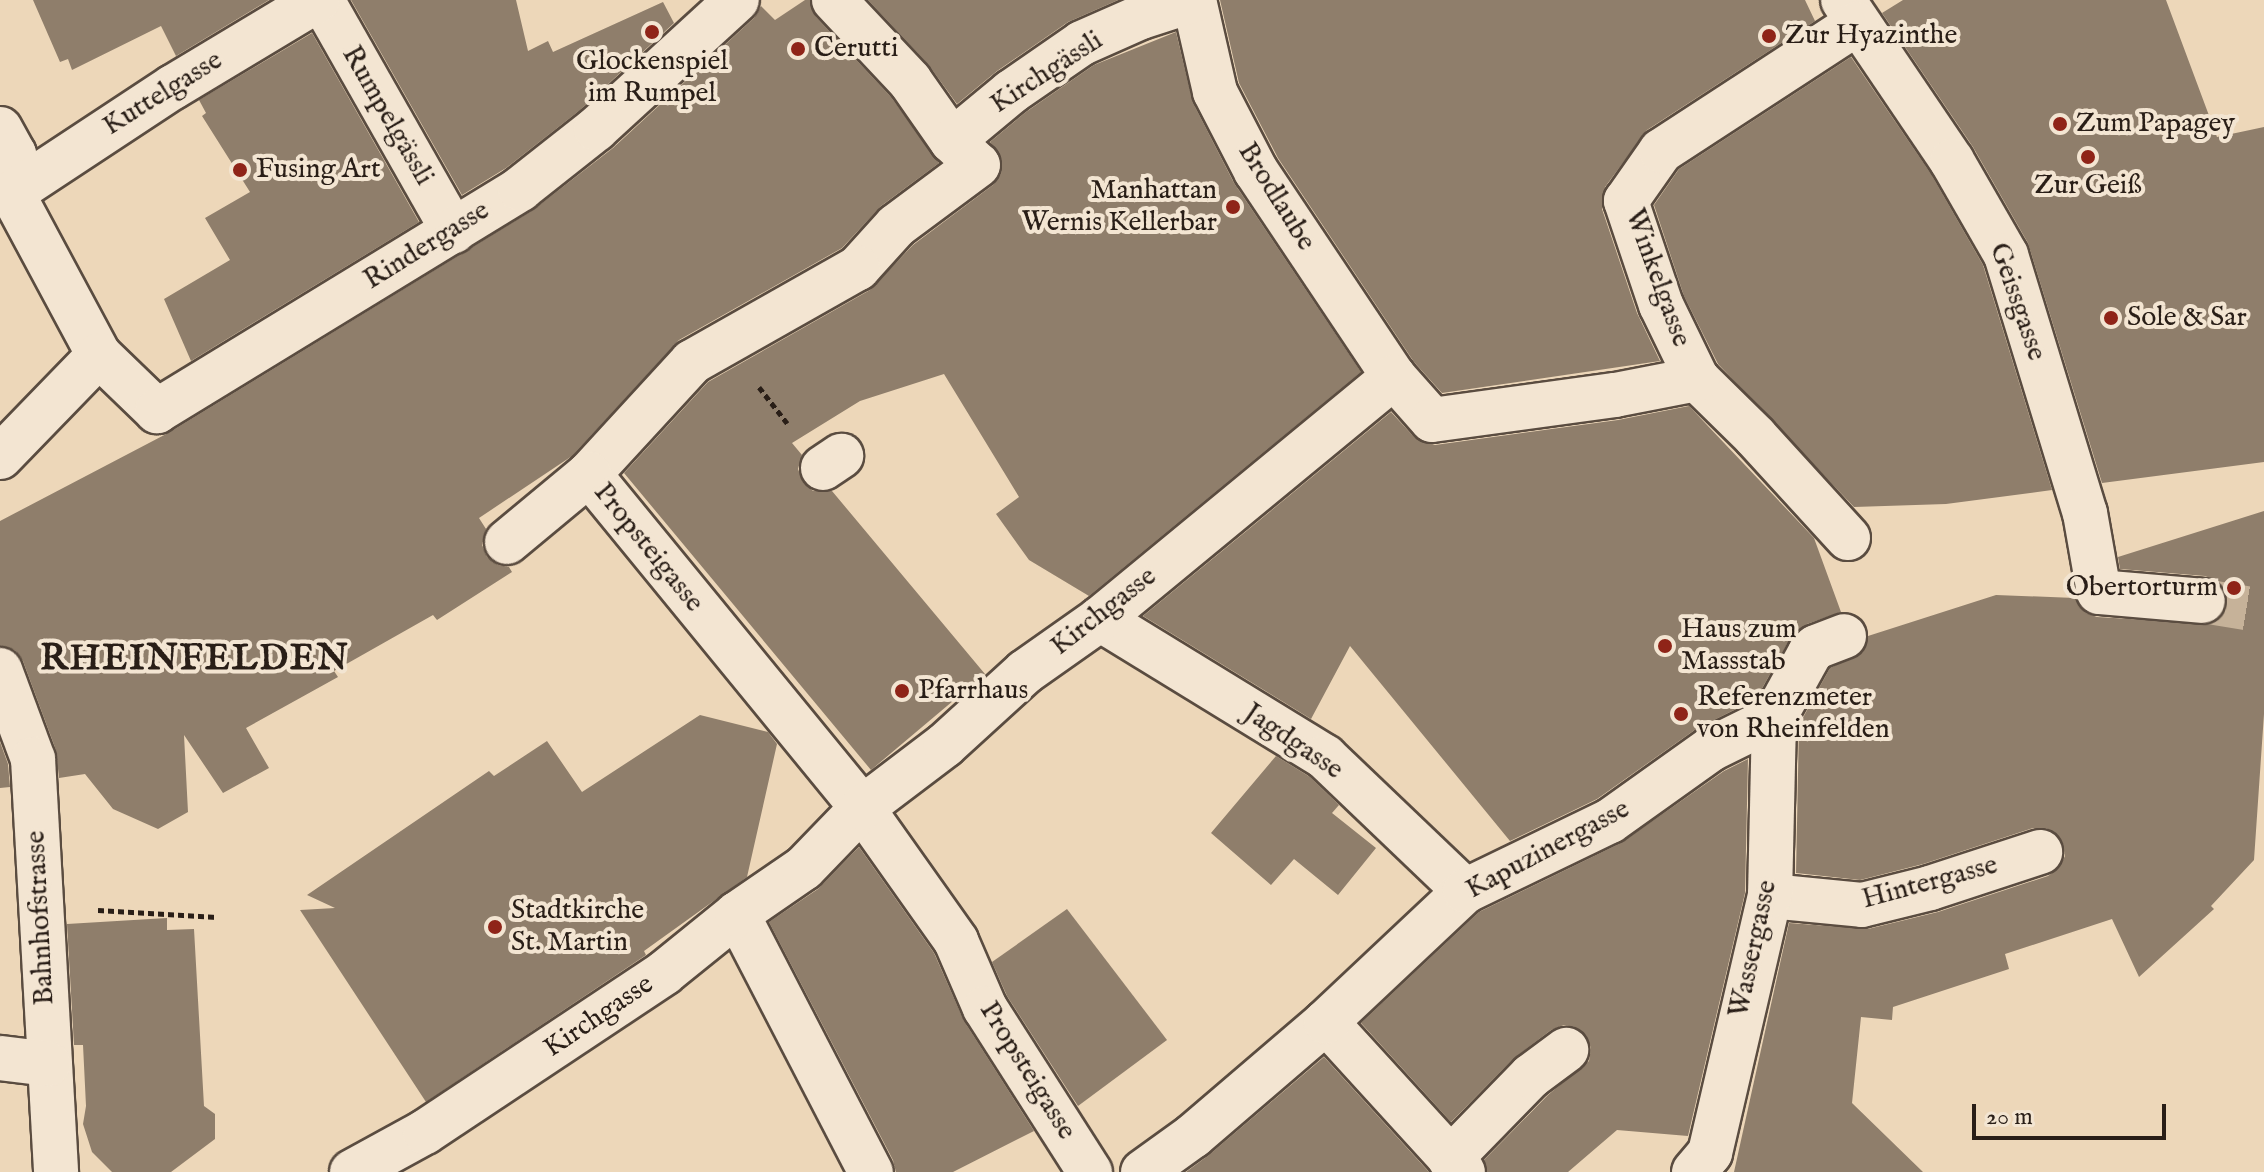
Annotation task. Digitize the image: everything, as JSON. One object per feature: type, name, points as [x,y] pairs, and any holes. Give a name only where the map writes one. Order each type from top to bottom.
[{"type":"street","name":"Kuttelgasse","points":[[12,193],[173,87],[320,0]]},
{"type":"street","name":"Rumpelgässli","points":[[320,0],[453,231]]},
{"type":"street","name":"Rindergasse","points":[[99,355],[157,411],[520,189],[596,129],[737,0]]},
{"type":"street","points":[[808,0],[824,0]]},
{"type":"street","name":"Propsteigasse","points":[[834,0],[910,81],[952,141],[978,165],[944,187],[896,226],[858,268],[692,362],[589,474],[862,808],[956,941],[985,1008],[1090,1172]]},
{"type":"street","name":"Kirchgässli","points":[[952,141],[1011,92],[1082,43],[1141,17],[1194,0]]},
{"type":"street","name":"Brodlaube","points":[[1194,0],[1215,92],[1256,171],[1394,377]]},
{"type":"street","name":"Winkelgasse","points":[[1848,538],[1755,436],[1697,379],[1661,305],[1626,201],[1661,151],[1850,12]]},
{"type":"street","name":"Geissgasse","points":[[1850,12],[1952,161],[2006,255],[2085,513],[2099,592],[2203,601]]},
{"type":"street","points":[[0,129],[14,154],[12,193],[99,355],[0,457]]},
{"type":"street","points":[[1394,377],[1432,420],[1615,395],[1697,379]]},
{"type":"street","name":"Kirchgasse","points":[[352,1172],[425,1132],[664,973],[737,914],[804,868],[862,808],[945,745],[1025,672],[1100,619],[1394,377]]},
{"type":"street","points":[[507,542],[589,474]]},
{"type":"street","name":"Jagdgasse","points":[[1100,619],[1325,757],[1465,891]]},
{"type":"street","points":[[1774,718],[1810,653],[1816,647],[1844,636]]},
{"type":"street","name":"Bahnhofstrasse","points":[[0,670],[33,759],[56,1172]]},
{"type":"street","name":"Kapuzinergasse","points":[[1143,1172],[1193,1136],[1326,1022],[1465,891],[1610,821],[1711,749],[1774,718]]},
{"type":"street","name":"Wassergasse","points":[[1694,1172],[1710,1153],[1770,896],[1774,718]]},
{"type":"street","name":"Hintergasse","points":[[1770,896],[1862,905],[1930,888],[2040,852]]},
{"type":"street","points":[[737,914],[871,1172]]},
{"type":"street","points":[[1326,1022],[1457,1166],[1531,1076],[1566,1050]]},
{"type":"street","points":[[0,1058],[49,1064]]},
{"type":"path","points":[[97,910],[217,917]]},
{"type":"building","points":[[33,0],[269,0],[176,56],[161,26],[72,70],[68,59],[60,62]]},
{"type":"building","points":[[351,0],[516,0],[528,51],[548,41],[553,52],[663,2],[674,23],[580,110],[506,168],[462,195]]},
{"type":"building","points":[[805,0],[810,0],[816,17],[891,97],[939,163],[881,206],[842,248],[679,340],[572,456],[479,518],[486,529],[482,545],[487,557],[498,565],[509,567],[512,572],[437,620],[433,615],[334,671],[338,677],[246,728],[269,768],[223,793],[184,735],[188,812],[158,829],[113,809],[85,774],[59,778],[56,750],[23,661],[15,650],[0,646],[0,521],[170,432],[533,210],[613,148],[754,18],[761,6],[775,20]]},
{"type":"building","points":[[868,0],[1118,0],[1068,22],[997,71],[957,104],[928,64]]},
{"type":"building","points":[[1220,0],[1805,0],[1815,21],[1647,130],[1605,187],[1602,209],[1637,313],[1660,361],[1442,393],[1414,362],[1278,158],[1239,83]]},
{"type":"building","points":[[1903,0],[2166,0],[2217,137],[2264,127],[2264,462],[2102,483],[2028,243],[1973,147],[1882,13]]},
{"type":"building","points":[[1176,32],[1193,103],[1234,183],[1361,372],[1089,596],[1029,560],[996,514],[1019,497],[944,374],[860,401],[792,443],[802,455],[798,469],[803,482],[813,491],[832,491],[985,674],[871,770],[624,473],[708,382],[870,290],[913,245],[993,185],[1001,174],[1002,160],[990,142],[1026,112],[1094,65]]},
{"type":"building","points":[[312,33],[419,222],[191,361],[164,299],[230,260],[205,218],[250,192],[202,116],[206,113],[199,100]]},
{"type":"building","points":[[1851,57],[1931,174],[1983,265],[2052,490],[1946,504],[1854,507],[1718,364],[1684,296],[1654,205],[1679,169]]},
{"type":"building","points":[[1689,406],[1814,538],[1841,612],[1807,624],[1792,635],[1756,699],[1696,729],[1597,799],[1510,841],[1350,646],[1311,719],[1143,616],[1391,412],[1414,437],[1435,445],[1618,420]]},
{"type":"building","points":[[2264,511],[2264,714],[2254,860],[2211,906],[2214,909],[2139,977],[2112,919],[2005,954],[2009,969],[1893,1007],[1892,1020],[1861,1017],[1852,1103],[1923,1172],[1734,1172],[1789,923],[1868,929],[1938,912],[2048,876],[2059,868],[2065,856],[2057,834],[2046,828],[2033,828],[1923,864],[1860,880],[1796,873],[1799,725],[1830,668],[1863,652],[1868,636],[1996,595],[2075,598],[2086,613],[2097,617],[2213,624],[2223,616],[2228,604],[2226,591],[2218,581],[2205,576],[2120,569],[2118,557]]},
{"type":"building","name":"Stadtkirche St. Martin","points":[[700,715],[768,732],[777,744],[747,877],[644,951],[646,955],[426,1102],[300,910],[335,908],[307,895],[489,771],[494,776],[547,741],[582,792]]},
{"type":"building","points":[[0,742],[8,764],[10,787],[0,788]]},
{"type":"building","points":[[1276,756],[1310,777],[1339,805],[1332,813],[1376,848],[1338,895],[1294,859],[1271,885],[1211,833]]},
{"type":"building","points":[[1748,759],[1745,893],[1688,1136],[1617,1130],[1568,1172],[1487,1172],[1484,1160],[1548,1095],[1589,1061],[1591,1048],[1586,1035],[1575,1027],[1564,1025],[1551,1030],[1513,1059],[1451,1122],[1361,1023],[1479,912],[1621,843],[1724,771]]},
{"type":"building","points":[[859,847],[934,953],[964,1021],[1034,1131],[953,1172],[896,1172],[893,1160],[769,922],[818,889]]},
{"type":"building","points":[[1067,909],[1167,1040],[1078,1106],[1007,996],[992,962]]},
{"type":"building","points":[[167,918],[167,930],[194,929],[204,1106],[215,1114],[215,1139],[171,1172],[112,1172],[92,1152],[83,1124],[86,1106],[83,1045],[74,1045],[67,924]]},
{"type":"building","points":[[1324,1057],[1429,1172],[1186,1172],[1209,1155]]},
{"type":"tunnel","points":[[2203,601],[2264,611]]},
{"type":"place","name":"Glockenspiel im Rumpel","points":[[652,32]]},
{"type":"place","name":"Zur Hyazinthe","points":[[1769,36]]},
{"type":"place","name":"Cerutti","points":[[798,49]]},
{"type":"place","name":"Zum Papagey","points":[[2060,124]]},
{"type":"place","name":"Zur Geiß","points":[[2088,157]]},
{"type":"place","name":"Fusing Art","points":[[240,170]]},
{"type":"place","name":"Manhattan Wernis Kellerbar","points":[[1233,207]]},
{"type":"place","name":"Sole & Sar","points":[[2111,318]]},
{"type":"place","name":"Obertorturm","points":[[2234,588]]},
{"type":"place","name":"Haus zum Massstab","points":[[1665,646]]},
{"type":"place","name":"Pfarrhaus","points":[[902,691]]},
{"type":"place","name":"Referenzmeter von Rheinfelden","points":[[1681,714]]},
{"type":"place","name":"Stadtkirche St. Martin","points":[[495,927]]},
{"type":"district","name":"RHEINFELDEN","points":[[195,660]]}]
